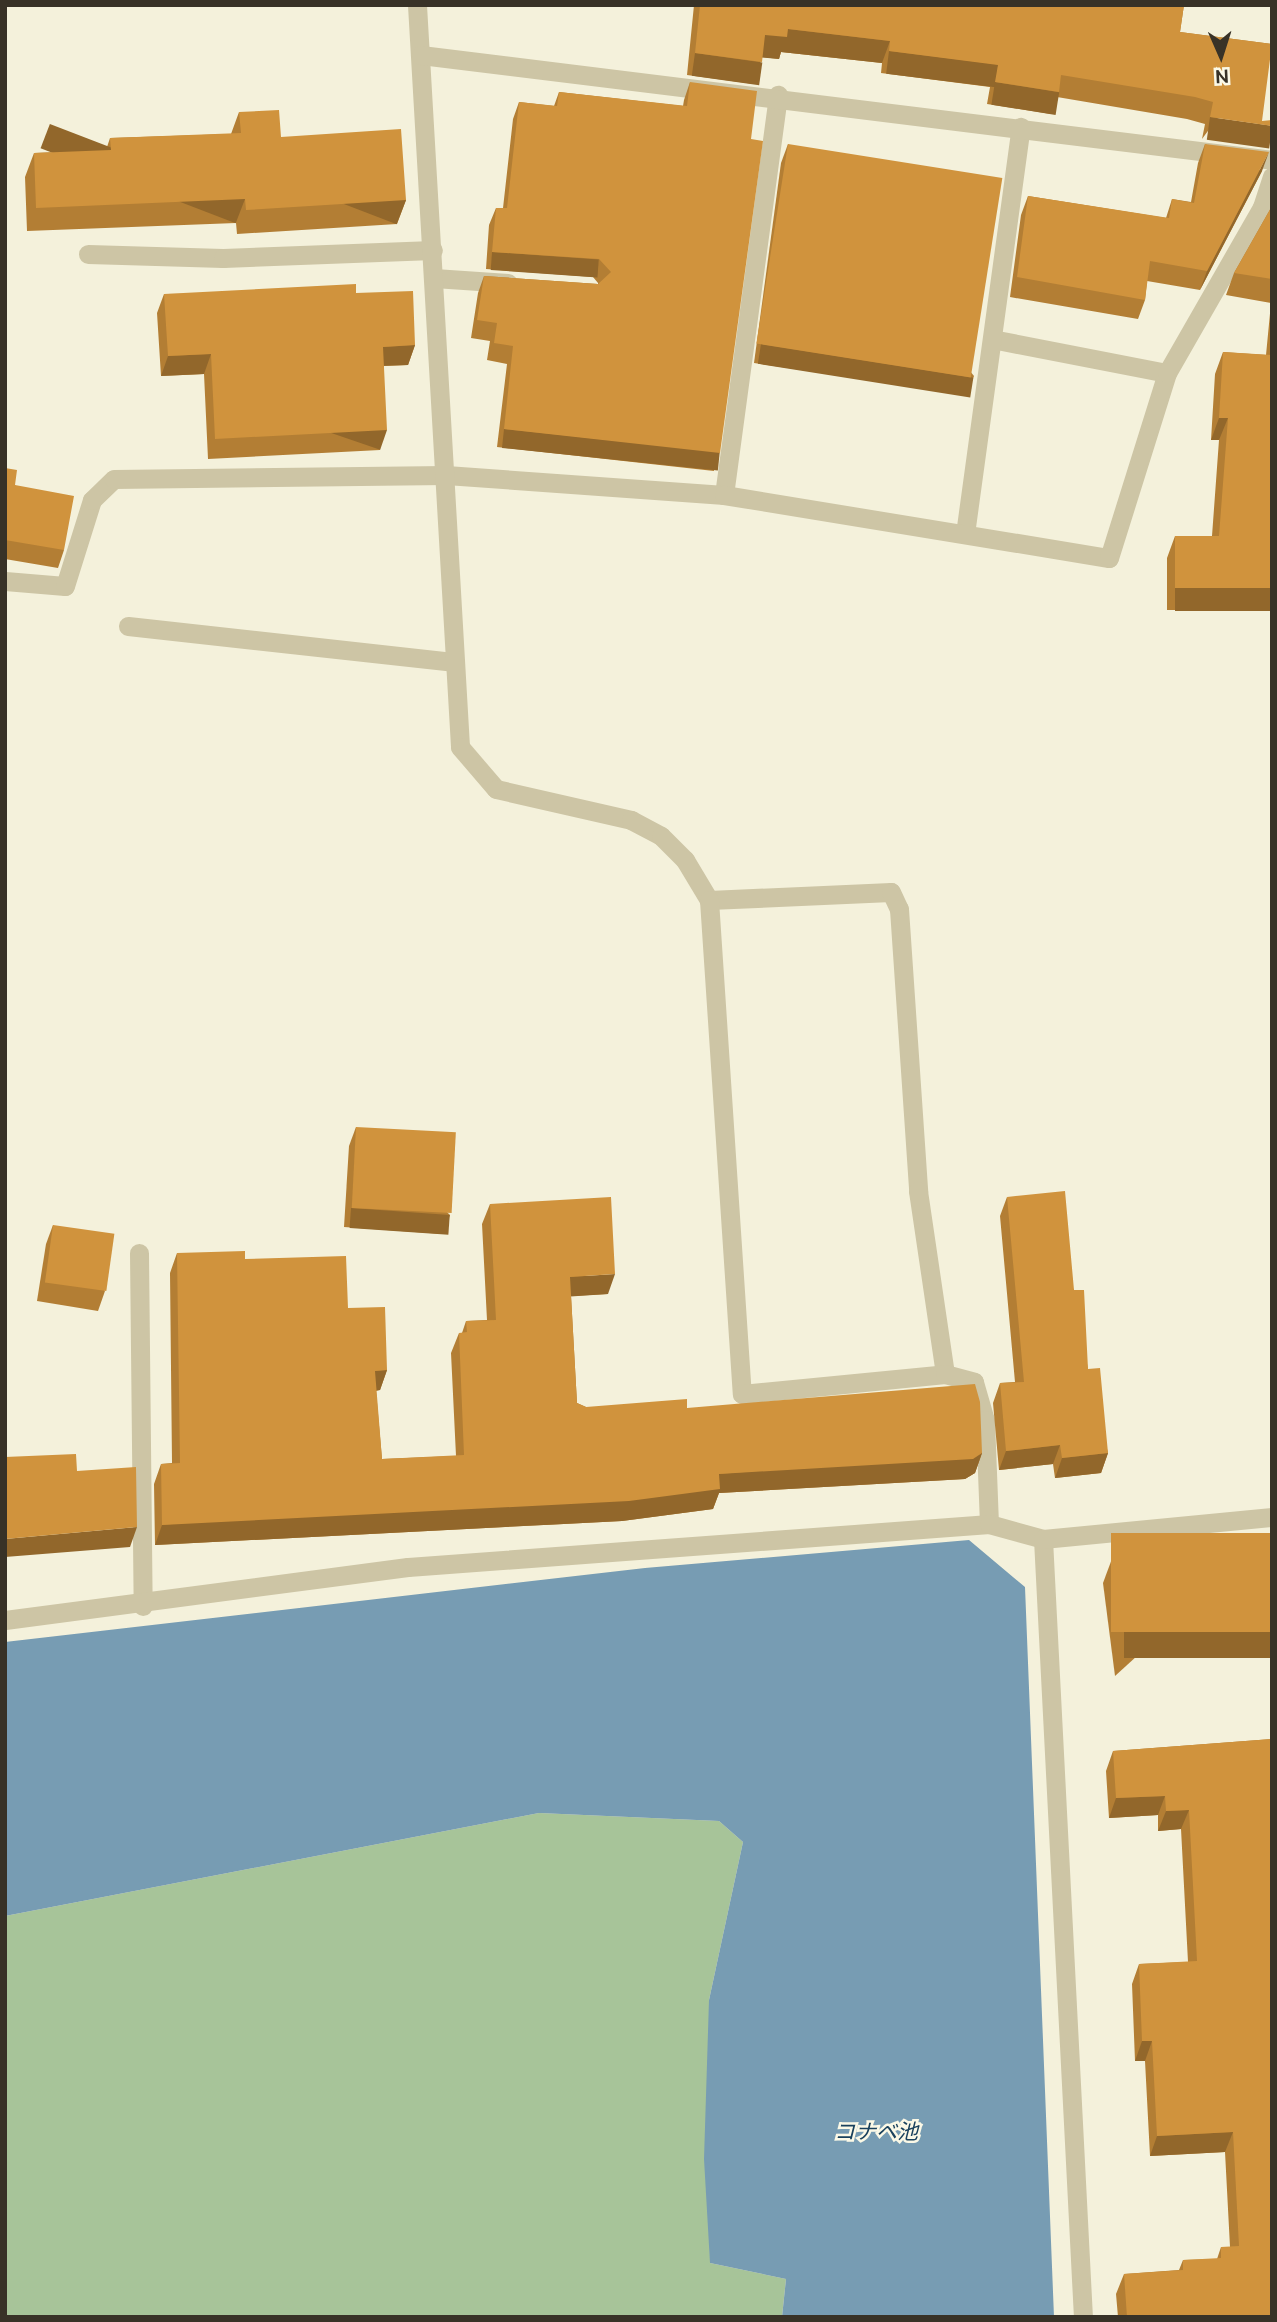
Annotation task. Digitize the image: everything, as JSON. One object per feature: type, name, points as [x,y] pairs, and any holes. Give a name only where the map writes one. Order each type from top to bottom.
[{"type":"street","points":[[417,5],[460,747],[496,789],[631,820],[685,860],[709,900],[742,1394],[945,1374],[974,1382],[985,1420],[989,1524]]},
{"type":"street","points":[[421,54],[778,95],[1272,160]]},
{"type":"street","points":[[724,495],[778,95]]},
{"type":"street","points":[[965,534],[1021,127]]},
{"type":"street","points":[[5,581],[65,586],[92,500],[114,479],[446,475],[724,495],[1109,558],[1167,373],[1262,207],[1272,177]]},
{"type":"street","points":[[88,254],[223,258],[433,250]]},
{"type":"street","points":[[434,278],[526,284]]},
{"type":"street","points":[[992,339],[1167,373]]},
{"type":"street","points":[[128,626],[455,662]]},
{"type":"street","points":[[709,900],[891,892],[898,909],[918,1191],[945,1374]]},
{"type":"street","points":[[139,1253],[144,1606]]},
{"type":"street","points":[[5,1620],[144,1606],[408,1567],[989,1524],[1043,1539],[1272,1517]]},
{"type":"street","points":[[1043,1539],[1083,2317]]},
{"type":"green space","points":[[539,1813],[719,1821],[743,1842],[709,2000],[710,2263],[786,2279],[782,2317],[5,2317],[5,1916]]},
{"type":"water","name":"コナベ池","points":[[969,1540],[1025,1587],[1054,2317],[782,2317],[786,2279],[710,2263],[704,2159],[709,2000],[743,1842],[719,1821],[539,1813],[5,1916],[5,1642],[645,1568]]},
{"type":"building","points":[[700,5],[1184,5],[1180,32],[1272,44],[1262,121],[1272,120],[1272,126],[1210,117],[1213,102],[1195,97],[1061,75],[1059,92],[995,82],[998,65],[889,51],[890,41],[788,29],[787,37],[765,35],[762,62],[695,53]]},
{"type":"building","points":[[690,82],[757,91],[751,139],[763,141],[720,453],[504,429],[513,346],[494,343],[497,323],[477,320],[484,276],[598,284],[611,272],[599,259],[492,252],[496,208],[507,208],[519,102],[557,106],[559,92],[687,106]]},
{"type":"building","points":[[279,110],[281,137],[401,129],[406,200],[246,210],[245,199],[36,208],[34,153],[111,150],[110,138],[241,133],[239,112]]},
{"type":"building","points":[[788,144],[1002,178],[971,377],[756,344]]},
{"type":"building","points":[[1205,144],[1269,152],[1207,271],[1150,261],[1145,300],[1017,277],[1028,196],[1169,218],[1172,199],[1194,203]]},
{"type":"building","points":[[1272,206],[1272,279],[1234,273]]},
{"type":"building","points":[[356,284],[356,293],[413,291],[415,345],[383,347],[387,430],[215,439],[211,354],[168,356],[164,294]]},
{"type":"building","points":[[1223,352],[1272,355],[1272,588],[1175,588],[1175,536],[1219,536],[1228,418],[1219,418]]},
{"type":"building","points":[[5,468],[17,470],[15,485],[74,496],[64,550],[5,540]]},
{"type":"building","points":[[356,1127],[456,1132],[452,1213],[352,1208]]},
{"type":"building","points":[[1065,1191],[1074,1290],[1084,1290],[1088,1369],[1100,1368],[1108,1453],[1062,1458],[1060,1445],[1006,1451],[1000,1383],[1024,1382],[1007,1197]]},
{"type":"building","points":[[611,1197],[615,1274],[570,1277],[577,1403],[586,1407],[687,1399],[687,1408],[975,1384],[980,1402],[982,1453],[973,1459],[719,1474],[720,1489],[629,1501],[162,1525],[161,1464],[180,1463],[177,1253],[245,1251],[245,1259],[346,1256],[348,1308],[385,1307],[387,1370],[375,1371],[382,1459],[464,1455],[459,1333],[467,1332],[466,1321],[496,1320],[490,1204]]},
{"type":"building","points":[[53,1225],[114,1234],[106,1291],[45,1282]]},
{"type":"building","points":[[76,1454],[77,1471],[136,1467],[137,1527],[5,1539],[5,1457]]},
{"type":"building","points":[[1111,1533],[1272,1533],[1272,1632],[1111,1632]]},
{"type":"building","points":[[1272,1739],[1272,2317],[1127,2317],[1124,2274],[1183,2270],[1183,2260],[1221,2258],[1221,2247],[1239,2246],[1233,2132],[1157,2136],[1152,2041],[1142,2041],[1139,1964],[1197,1961],[1189,1810],[1166,1811],[1165,1796],[1116,1798],[1113,1751]]}]
